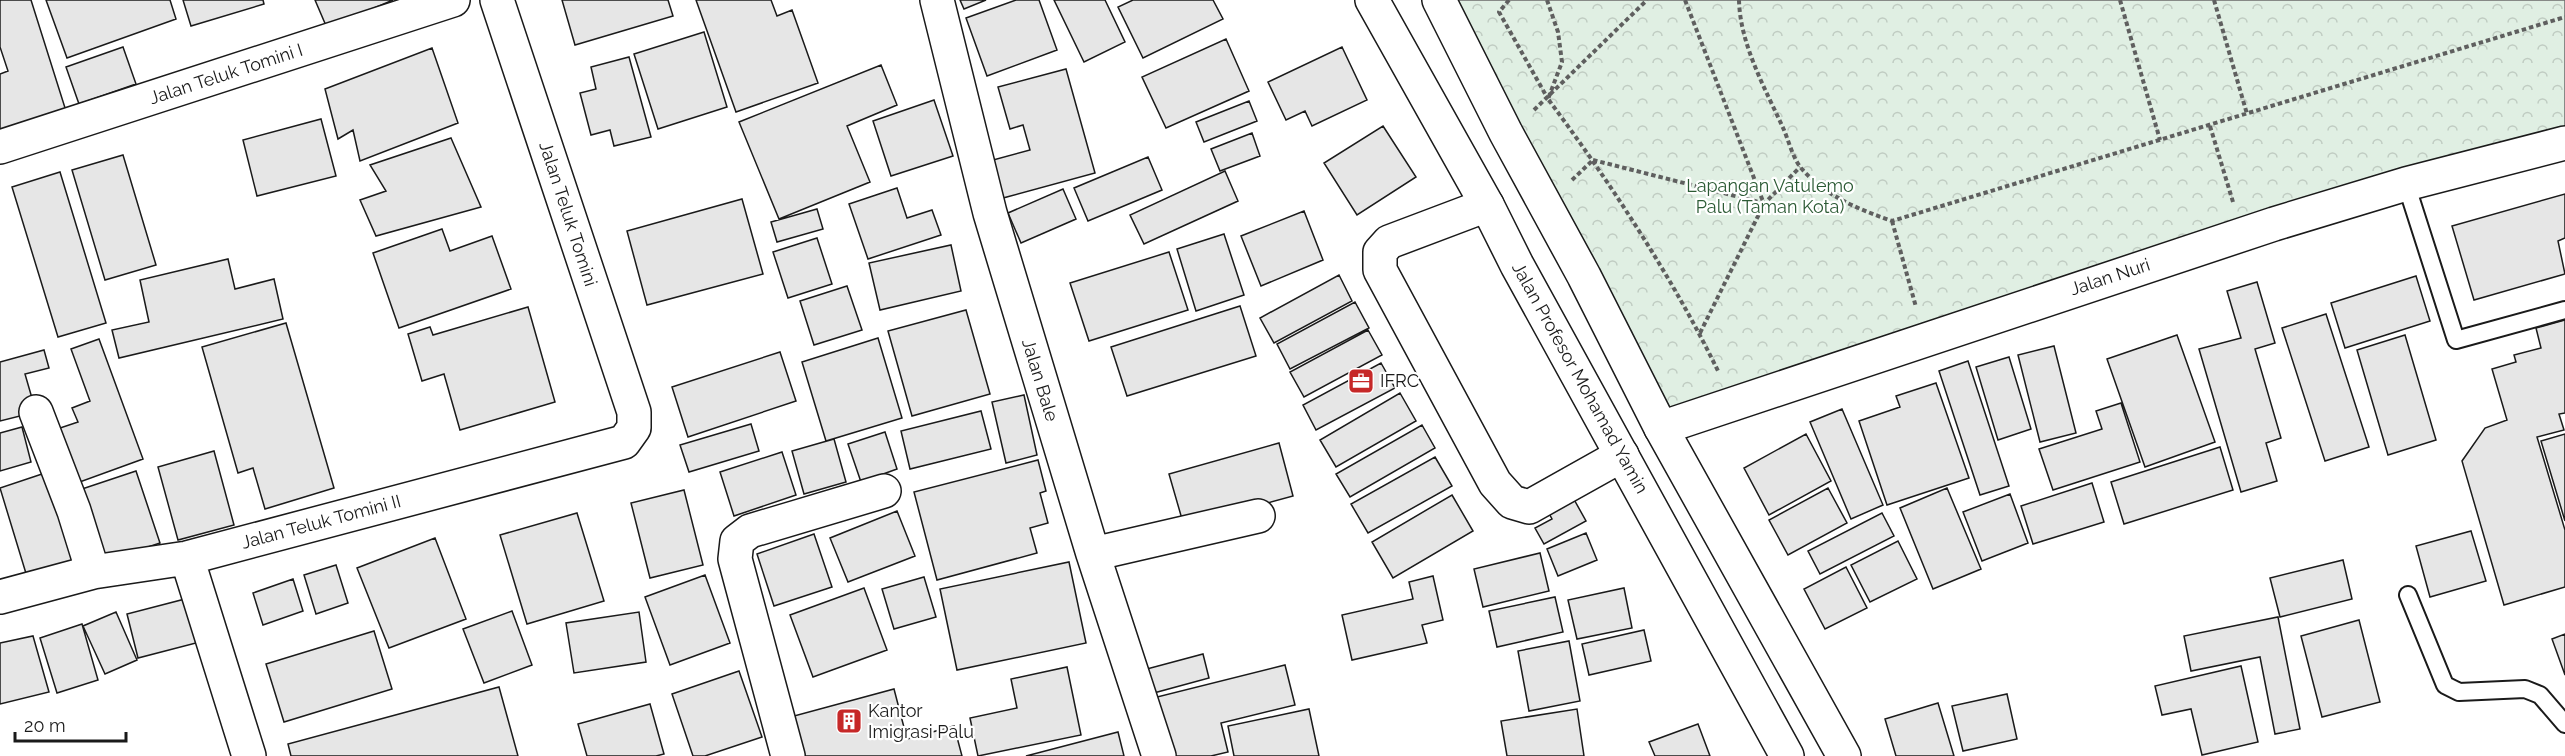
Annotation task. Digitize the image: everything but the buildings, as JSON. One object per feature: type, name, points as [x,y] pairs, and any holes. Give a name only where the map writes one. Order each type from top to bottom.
[{"type":"street","name":"Jalan Teluk Tomini I","points":[[0,147],[453,0]]},
{"type":"street","name":"Jalan Teluk Tomini","points":[[497,0],[633,412],[634,428]]},
{"type":"street","name":"Jalan Bale","points":[[936,0],[990,213],[1093,554],[1159,756]]},
{"type":"street","name":"Jalan Profesor Mohamad Yamin","points":[[1372,0],[1488,204],[1517,265],[1788,756]]},
{"type":"street","points":[[1438,0],[1661,428],[1844,756]]},
{"type":"street","name":"Jalan Nuri","points":[[1661,428],[2263,227],[2406,184],[2565,143]]},
{"type":"street","points":[[1488,204],[1389,242],[1380,252],[1380,270],[1495,483],[1512,502],[1529,507],[1622,455]]},
{"type":"street","points":[[1517,265],[1564,240]]},
{"type":"street","points":[[36,412],[74,511],[93,572]]},
{"type":"street","name":"Jalan Teluk Tomini II","points":[[0,597],[93,572],[187,558],[624,442],[634,428]]},
{"type":"street","points":[[788,756],[735,559],[737,542],[750,531],[884,491]]},
{"type":"street","points":[[1093,554],[1258,516]]},
{"type":"street","points":[[187,558],[249,756]]},
{"type":"lane","points":[[2406,184],[2456,340],[2565,310]]},
{"type":"lane","points":[[2408,594],[2445,685],[2458,692],[2525,689],[2540,694],[2565,724]]},
{"type":"path","points":[[1509,0],[1499,12],[1548,99],[1593,160],[1700,333],[1733,404]]},
{"type":"path","points":[[1547,0],[1558,32],[1562,62],[1548,99]]},
{"type":"path","points":[[1506,133],[1548,99],[1647,0]]},
{"type":"path","points":[[1685,0],[1764,204]]},
{"type":"path","points":[[1739,0],[1739,13],[1754,64],[1800,167],[1826,191],[1856,208],[1892,221],[2565,17]]},
{"type":"path","points":[[2120,0],[2160,140]]},
{"type":"path","points":[[2214,0],[2247,114]]},
{"type":"path","points":[[2210,125],[2225,178]]},
{"type":"path","points":[[1593,160],[1764,204]]},
{"type":"path","points":[[1700,333],[1764,204],[1800,167]]},
{"type":"path","points":[[1892,221],[1926,339]]},
{"type":"green space","name":"Lapangan Vatulemo Palu (Taman Kota)","points":[[1449,0],[2565,0],[2565,154],[2278,236],[1675,434]]},
{"type":"place","name":"IFRC","points":[[1361,381]]},
{"type":"place","name":"Kantor Imigrasi Palu","points":[[849,721]]}]
